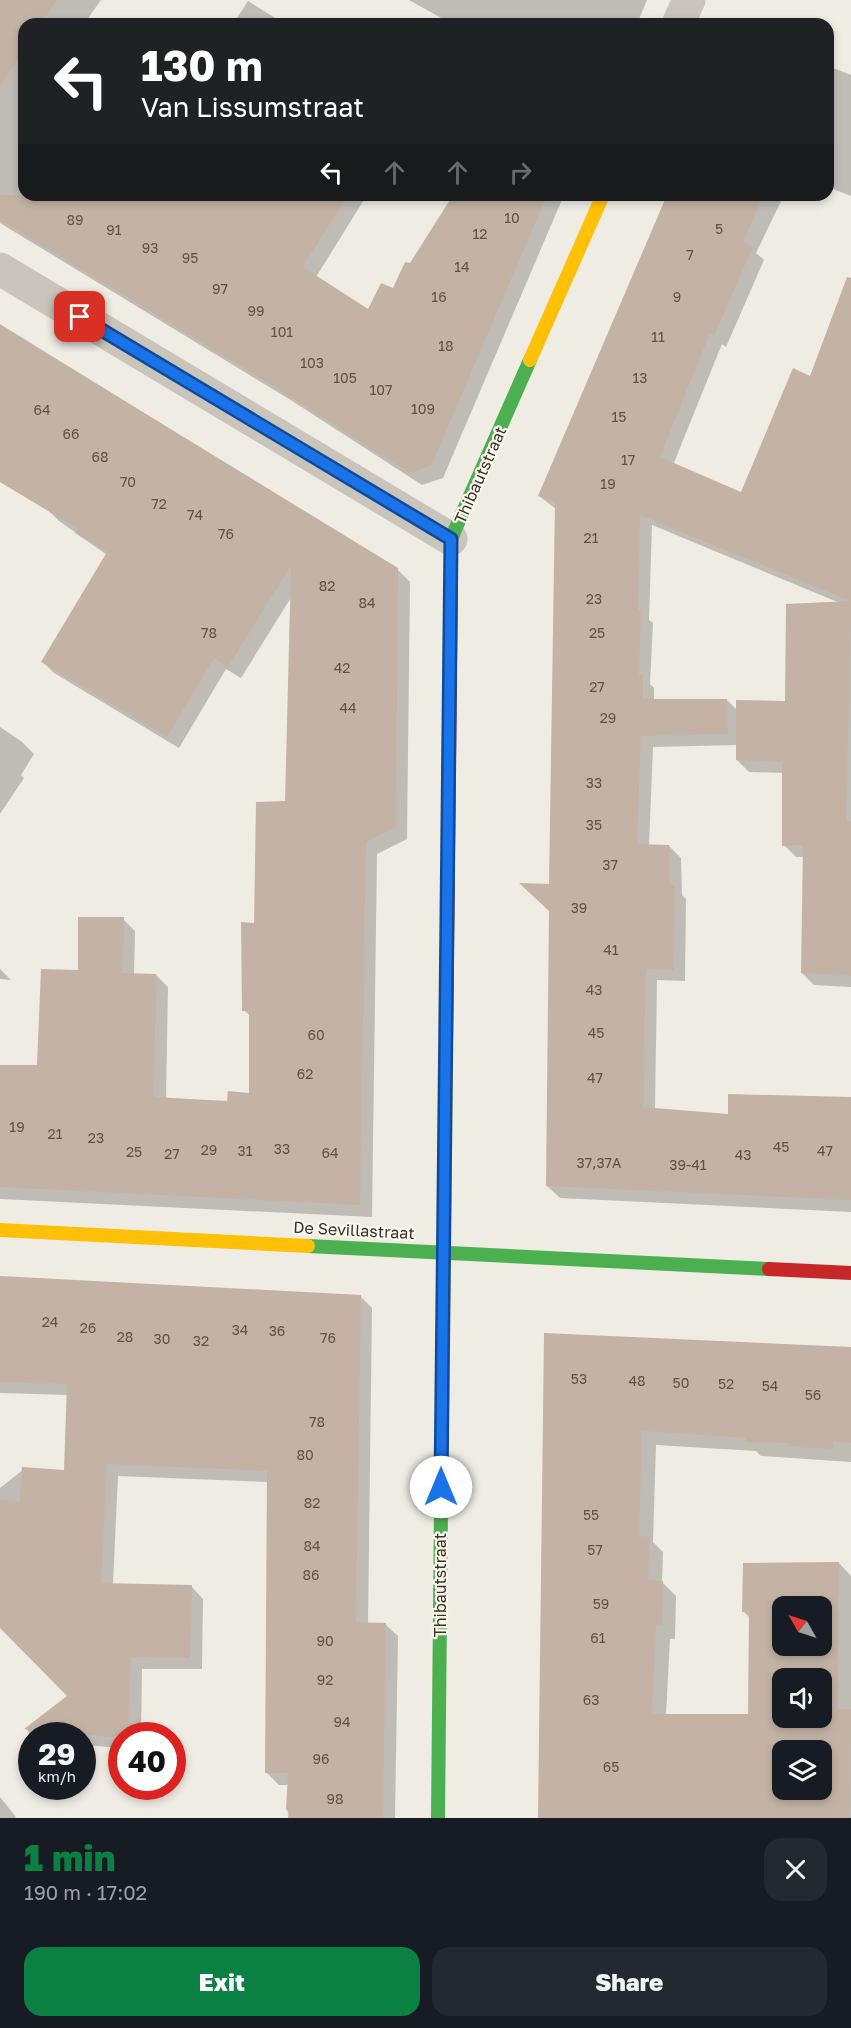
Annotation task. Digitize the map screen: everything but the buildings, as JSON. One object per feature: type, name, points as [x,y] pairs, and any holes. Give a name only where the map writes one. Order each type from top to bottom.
[{"type":"street","points":[[681,18],[689,0]]},
{"type":"street","name":"Thibautstraat","points":[[438,1818],[451,539],[600,201]]},
{"type":"street","points":[[0,268],[451,539]]},
{"type":"street","name":"De Sevillastraat","points":[[0,1230],[851,1273]]},
{"type":"traffic: fast","points":[[451,569],[451,539],[530,360]]},
{"type":"traffic: fast","points":[[308,1246],[769,1269]]},
{"type":"traffic: fast","points":[[438,1818],[441,1507]]},
{"type":"traffic: slow","points":[[530,360],[600,201]]},
{"type":"traffic: slow","points":[[441,1507],[446,1046]]},
{"type":"traffic: slow","points":[[0,1230],[308,1246]]},
{"type":"traffic: jam","points":[[446,1046],[451,569]]},
{"type":"traffic: jam","points":[[769,1269],[851,1273]]},
{"type":"route","points":[[80,317],[451,539],[441,1487]]}]
